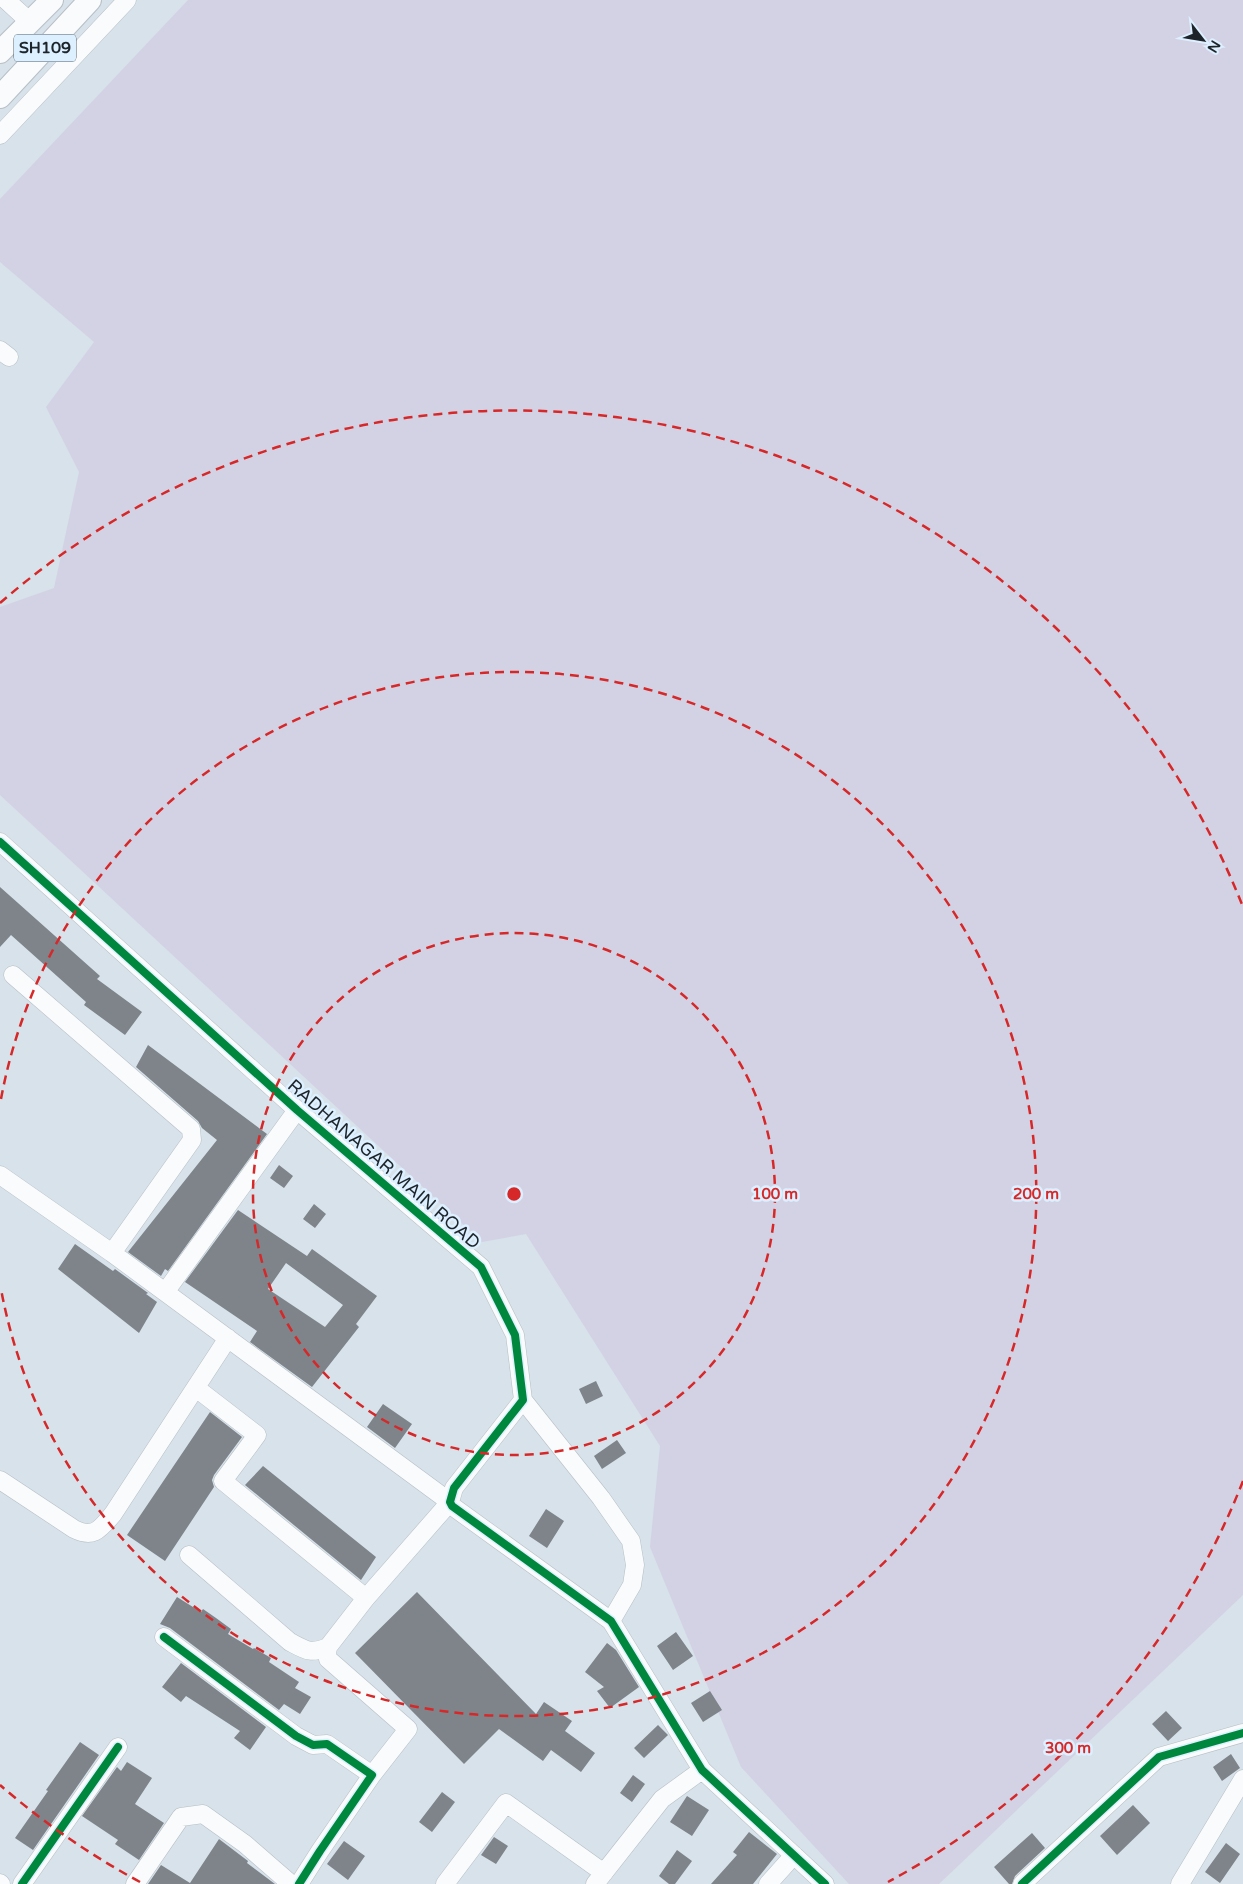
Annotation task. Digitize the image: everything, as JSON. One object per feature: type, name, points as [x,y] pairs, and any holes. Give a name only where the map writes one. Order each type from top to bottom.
[{"type":"main road","name":"SH109","points":[[0,52],[52,0]]},
{"type":"main road","name":"SH109","points":[[0,97],[90,0]]},
{"type":"street","points":[[6,0],[30,22]]},
{"type":"street","points":[[0,135],[127,0]]},
{"type":"street","name":"RADHANAGAR MAIN ROAD","points":[[0,843],[298,1110],[481,1267],[515,1335],[523,1400]]},
{"type":"street","points":[[13,975],[190,1129],[192,1140],[112,1253]]},
{"type":"street","points":[[166,1292],[298,1110]]},
{"type":"street","points":[[0,1175],[166,1292],[450,1502],[457,1510],[611,1621],[702,1770],[825,1884]]},
{"type":"street","points":[[0,1480],[83,1534],[89,1534],[100,1529],[113,1514],[196,1388],[235,1343]]},
{"type":"street","points":[[196,1388],[257,1435],[223,1480],[366,1598]]},
{"type":"street","points":[[189,1555],[290,1642],[304,1649],[316,1652],[328,1647],[366,1598],[450,1502],[454,1488],[523,1400],[602,1498],[631,1541],[635,1565],[632,1585],[611,1621]]},
{"type":"street","points":[[164,1637],[296,1736],[313,1745],[327,1744],[372,1775]]},
{"type":"street","points":[[299,1884],[372,1775],[408,1729],[328,1659],[328,1647]]},
{"type":"street","points":[[1022,1884],[1159,1757],[1243,1733]]},
{"type":"street","points":[[22,1884],[118,1747]]},
{"type":"street","points":[[446,1884],[506,1803],[599,1878],[662,1799],[702,1770]]},
{"type":"street","points":[[1180,1884],[1243,1779]]},
{"type":"street","points":[[135,1884],[181,1817],[203,1814],[245,1844],[291,1884]]},
{"type":"street","points":[[768,1884],[794,1855]]},
{"type":"shaded area","points":[[188,0],[1243,0],[1243,1595],[939,1884],[849,1884],[741,1767],[650,1547],[660,1446],[526,1234],[482,1242],[0,795],[0,607],[54,588],[79,472],[46,407],[94,342],[0,262],[0,199]]},
{"type":"building","points":[[0,887],[100,976],[97,979],[142,1012],[125,1035],[84,1005],[86,1002],[11,935],[0,947]]},
{"type":"building","points":[[148,1045],[267,1134],[168,1271],[165,1269],[161,1276],[128,1252],[217,1140],[136,1067]]},
{"type":"building","points":[[279,1165],[293,1176],[284,1188],[270,1178]]},
{"type":"building","points":[[314,1204],[326,1214],[315,1228],[303,1219]]},
{"type":"building","points":[[238,1210],[307,1256],[312,1249],[377,1296],[356,1324],[359,1327],[312,1387],[250,1342],[257,1331],[185,1282]],"holes":[[[286,1263],[343,1305],[325,1327],[268,1289]]]},
{"type":"building","points":[[75,1244],[113,1271],[115,1269],[148,1293],[146,1294],[157,1302],[139,1333],[58,1269]]},
{"type":"building","points":[[596,1381],[603,1396],[586,1404],[579,1389]]},
{"type":"building","points":[[383,1404],[412,1424],[395,1448],[367,1427]]},
{"type":"building","points":[[210,1412],[242,1437],[214,1475],[212,1480],[214,1487],[165,1561],[127,1535]]},
{"type":"building","points":[[617,1440],[626,1453],[602,1469],[594,1456]]},
{"type":"building","points":[[263,1466],[376,1557],[361,1580],[245,1485]]},
{"type":"building","points":[[546,1509],[564,1521],[547,1548],[529,1536]]},
{"type":"building","points":[[417,1592],[536,1714],[544,1702],[572,1721],[565,1731],[595,1753],[581,1772],[551,1750],[543,1761],[499,1729],[464,1764],[355,1653]]},
{"type":"building","points":[[177,1597],[201,1612],[203,1609],[216,1618],[231,1629],[228,1634],[271,1658],[269,1662],[299,1682],[295,1688],[311,1697],[300,1714],[284,1704],[279,1710],[170,1628],[160,1624]]},
{"type":"building","points":[[676,1632],[693,1656],[673,1670],[657,1646]]},
{"type":"building","points":[[607,1643],[616,1650],[639,1687],[610,1708],[597,1691],[604,1687],[585,1672]]},
{"type":"building","points":[[181,1663],[266,1727],[250,1750],[234,1738],[240,1731],[186,1696],[181,1702],[162,1687]]},
{"type":"building","points":[[710,1691],[722,1710],[703,1722],[691,1703]]},
{"type":"building","points":[[1166,1711],[1182,1728],[1168,1741],[1152,1724]]},
{"type":"building","points":[[658,1725],[668,1735],[644,1758],[634,1748]]},
{"type":"building","points":[[80,1742],[99,1755],[33,1850],[15,1838]]},
{"type":"building","points":[[1231,1754],[1240,1768],[1222,1781],[1213,1767]]},
{"type":"building","points":[[127,1762],[152,1778],[135,1804],[164,1823],[139,1860],[115,1844],[118,1840],[82,1816],[117,1767],[121,1771]]},
{"type":"building","points":[[633,1775],[645,1784],[632,1802],[620,1793]]},
{"type":"building","points":[[442,1792],[455,1802],[432,1832],[419,1822]]},
{"type":"building","points":[[687,1796],[709,1810],[692,1836],[670,1822]]},
{"type":"building","points":[[1133,1805],[1150,1823],[1117,1855],[1100,1836]]},
{"type":"building","points":[[749,1832],[777,1854],[753,1884],[711,1884],[737,1855],[733,1852]]},
{"type":"building","points":[[1032,1833],[1045,1848],[1015,1876],[1012,1884],[1009,1884],[994,1867]]},
{"type":"building","points":[[494,1837],[508,1846],[496,1864],[481,1855]]},
{"type":"building","points":[[219,1839],[275,1884],[148,1884],[161,1865],[190,1883]]},
{"type":"building","points":[[344,1841],[365,1856],[348,1880],[327,1864]]},
{"type":"building","points":[[1226,1843],[1240,1854],[1220,1883],[1205,1872]]},
{"type":"building","points":[[677,1850],[692,1861],[675,1884],[669,1884],[659,1876]]},
{"type":"cycle path","points":[[0,842],[297,1110],[481,1267],[515,1335],[523,1400],[454,1488],[450,1502],[452,1506],[611,1621],[702,1770],[825,1884]]},
{"type":"cycle path","points":[[164,1637],[296,1736],[313,1745],[327,1744],[372,1775],[299,1884]]},
{"type":"cycle path","points":[[1022,1884],[1159,1757],[1243,1733]]},
{"type":"cycle path","points":[[22,1884],[118,1747]]}]
